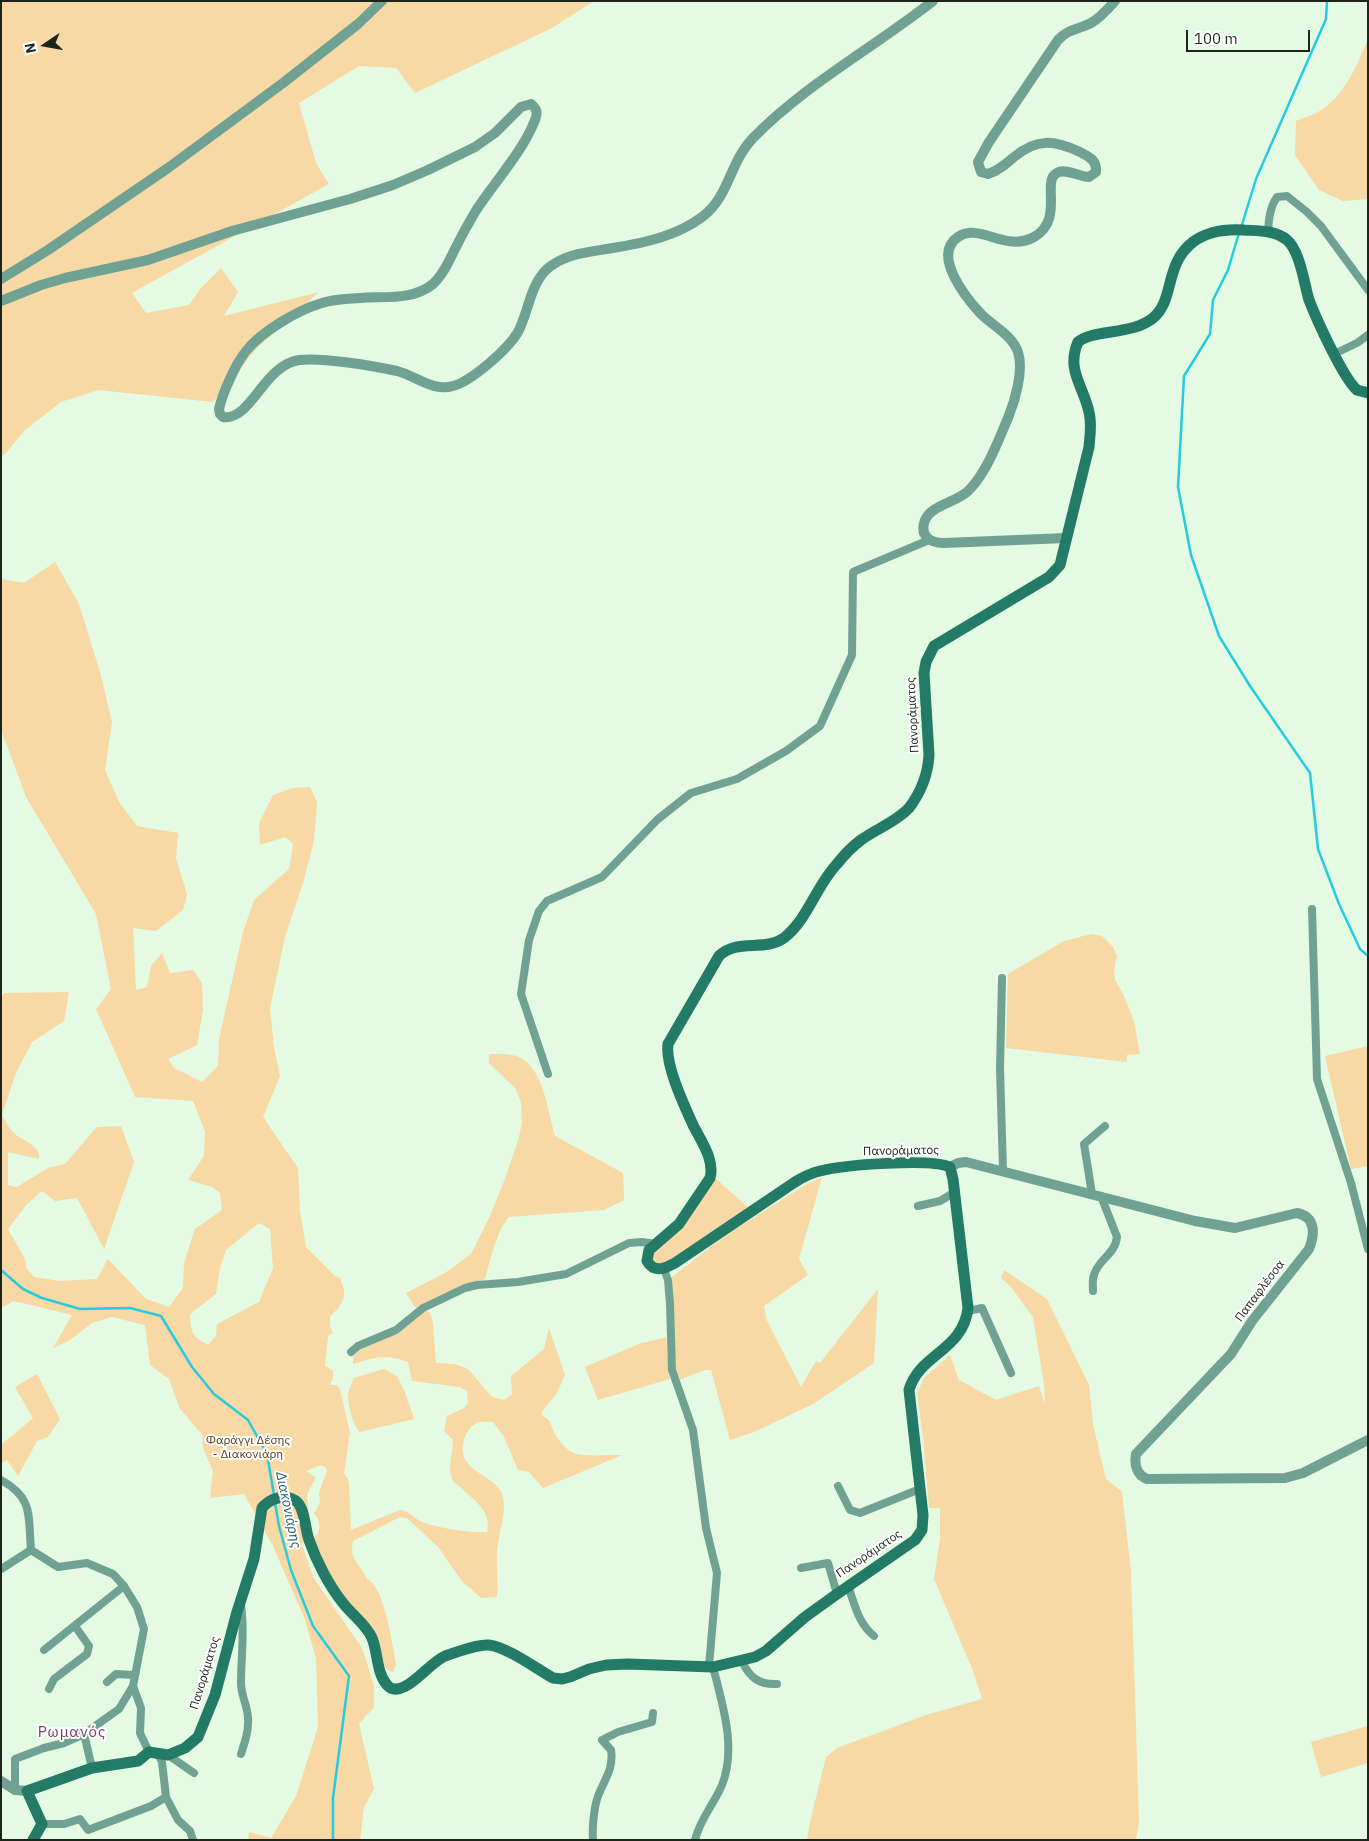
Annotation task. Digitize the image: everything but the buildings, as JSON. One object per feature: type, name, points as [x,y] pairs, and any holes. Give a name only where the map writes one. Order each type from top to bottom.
[{"type":"main road","points":[[1066,538],[1090,434],[1091,422],[1072,363],[1078,342],[1087,337],[1139,326],[1154,317],[1165,299],[1173,269],[1184,250],[1203,236],[1227,229],[1268,231],[1284,238],[1293,246],[1310,300],[1334,354],[1353,387],[1362,393],[1368,393]]},
{"type":"main road","name":"Πανοράματος","points":[[656,1244],[679,1224],[710,1178],[712,1171],[707,1153],[689,1117],[670,1068],[667,1052],[668,1044],[723,952],[742,946],[776,943],[793,930],[836,865],[860,840],[899,817],[908,808],[921,789],[928,766],[929,744],[924,673],[934,646],[1049,577],[1060,565],[1066,538]]},
{"type":"main road","name":"Πανοράματος","points":[[21,1790],[92,1768],[138,1761],[185,1748],[198,1737],[215,1695],[254,1558],[262,1508],[267,1502],[275,1499],[293,1499],[298,1502],[308,1539],[317,1560],[337,1595],[369,1632],[375,1645],[382,1676],[387,1685],[392,1689],[398,1690],[406,1687],[428,1667],[443,1657],[487,1645],[498,1647],[553,1678],[562,1679],[606,1665],[711,1667],[742,1661],[761,1654],[805,1617],[907,1546],[918,1536],[922,1525],[920,1490],[909,1398],[911,1385],[913,1378],[920,1369],[958,1336],[964,1326],[968,1311],[955,1192],[950,1166],[939,1163],[870,1164],[814,1172],[795,1182],[675,1263],[664,1268]]},
{"type":"main road","points":[[656,1244],[649,1250],[647,1261],[655,1269],[664,1268]]},
{"type":"main road","points":[[21,1790],[42,1824],[33,1840]]},
{"type":"street","points":[[1,279],[40,256],[175,163],[283,83],[358,24],[382,1]]},
{"type":"street","points":[[1,301],[41,285],[148,260],[232,231],[350,199],[393,185],[475,147],[495,133],[521,107],[531,104],[537,113],[536,119],[477,210],[442,274],[433,284],[407,296],[340,299],[323,302],[305,309],[280,324],[246,351],[236,366],[219,410],[223,417],[234,416],[244,409],[273,373],[283,365],[297,360],[313,359],[380,368],[399,372],[435,386],[453,386],[465,381],[484,367],[510,343],[518,332],[535,286],[544,272],[554,264],[575,254],[652,240],[687,226],[702,217],[716,206],[744,149],[763,128],[821,80],[933,1]]},
{"type":"street","points":[[1066,538],[935,543],[929,540],[924,530],[925,520],[928,515],[934,510],[963,496],[972,488],[992,452],[1011,408],[1018,385],[1020,363],[1018,352],[1010,339],[983,316],[968,298],[950,268],[948,249],[957,238],[965,234],[990,236],[1010,243],[1031,238],[1042,232],[1051,216],[1050,186],[1054,176],[1058,172],[1089,177],[1093,175],[1096,168],[1093,160],[1065,145],[1048,142],[1033,145],[988,174],[981,172],[978,162],[989,142],[1058,40],[1070,30],[1095,20],[1115,1]]},
{"type":"street","points":[[1268,231],[1273,202],[1278,197],[1286,196],[1308,212],[1321,226],[1368,290]]},
{"type":"street","points":[[1334,354],[1358,343],[1368,335]]},
{"type":"street","points":[[548,1074],[521,994],[529,940],[539,911],[547,901],[602,877],[658,819],[691,793],[737,779],[786,751],[820,726],[852,655],[853,572],[929,540]]},
{"type":"street","points":[[1312,909],[1317,1079],[1351,1183],[1368,1249]]},
{"type":"street","points":[[1002,978],[1000,1068],[1003,1171]]},
{"type":"street","points":[[1093,1291],[1094,1272],[1113,1251],[1117,1237],[1096,1195],[1084,1144],[1105,1126]]},
{"type":"street","name":"Παπαφλέσσα","points":[[950,1166],[966,1162],[1228,1228],[1297,1213],[1308,1218],[1314,1231],[1309,1249],[1256,1314],[1231,1354],[1136,1454],[1136,1466],[1142,1477],[1147,1479],[1284,1478],[1303,1473],[1368,1440]]},
{"type":"street","points":[[918,1206],[940,1201],[955,1192]]},
{"type":"street","points":[[351,1352],[358,1346],[396,1330],[423,1308],[466,1288],[566,1274],[629,1243],[656,1244]]},
{"type":"street","points":[[664,1268],[668,1280],[670,1304],[672,1370],[692,1430],[706,1528],[717,1573],[711,1667],[726,1729],[727,1764],[723,1782],[714,1802],[700,1823],[695,1840]]},
{"type":"street","points":[[968,1311],[982,1308],[1011,1374]]},
{"type":"street","points":[[1,1480],[15,1487],[26,1502],[31,1550]]},
{"type":"street","points":[[838,1486],[850,1510],[860,1513],[920,1490]]},
{"type":"street","points":[[1,1569],[31,1550]]},
{"type":"street","points":[[21,1790],[15,1759],[64,1743],[84,1734],[119,1709],[133,1686],[144,1629],[137,1608],[124,1586],[113,1574],[87,1564],[58,1567],[31,1550]]},
{"type":"street","points":[[801,1568],[828,1563],[837,1594]]},
{"type":"street","points":[[44,1650],[124,1586]]},
{"type":"street","points":[[848,1586],[860,1620],[865,1629],[874,1636]]},
{"type":"street","points":[[241,1601],[244,1634],[241,1682],[242,1696],[248,1716],[247,1735],[241,1754]]},
{"type":"street","points":[[49,1689],[54,1679],[87,1654],[89,1646],[75,1626]]},
{"type":"street","points":[[742,1661],[746,1671],[753,1679],[766,1684],[777,1684]]},
{"type":"street","points":[[107,1682],[116,1674],[135,1675]]},
{"type":"street","points":[[133,1686],[141,1708],[140,1733],[158,1754],[162,1762],[166,1797],[178,1820],[190,1831],[193,1840]]},
{"type":"street","points":[[593,1840],[592,1832],[597,1800],[612,1765],[611,1750],[602,1740],[618,1732],[652,1722],[653,1713]]},
{"type":"street","points":[[84,1734],[92,1768]]},
{"type":"street","points":[[158,1754],[194,1773]]},
{"type":"street","points":[[1,1781],[21,1790]]},
{"type":"street","points":[[42,1824],[64,1824],[80,1820],[88,1830],[151,1806],[166,1797]]},
{"type":"green space","points":[[1,1],[594,1],[552,28],[415,93],[396,68],[359,66],[299,103],[316,163],[329,184],[132,293],[146,313],[189,305],[201,288],[221,268],[238,292],[224,316],[319,292],[257,348],[213,402],[98,390],[61,402],[25,430],[4,455],[1,456]]},
{"type":"green space","points":[[1368,39],[1368,199],[1343,201],[1319,190],[1295,155],[1296,121],[1325,108],[1335,98],[1352,75]]},
{"type":"green space","name":"Φαράγγι Δέσης - Διακονιάρη","points":[[55,562],[79,604],[100,672],[112,722],[105,770],[119,802],[137,826],[178,833],[176,858],[187,894],[183,910],[156,931],[133,928],[136,990],[147,987],[151,966],[162,953],[170,973],[193,970],[202,983],[203,1010],[197,1045],[168,1059],[174,1068],[202,1082],[218,1066],[219,1039],[243,932],[254,900],[289,869],[293,844],[285,837],[260,845],[259,823],[273,795],[293,788],[310,787],[317,802],[314,841],[303,883],[285,937],[270,1008],[274,1047],[280,1076],[263,1117],[298,1168],[300,1211],[306,1247],[335,1276],[340,1278],[344,1290],[343,1299],[339,1307],[330,1317],[330,1326],[333,1333],[328,1336],[325,1366],[333,1371],[331,1385],[336,1385],[340,1389],[350,1433],[344,1474],[348,1479],[349,1485],[351,1530],[403,1510],[420,1521],[433,1526],[463,1531],[487,1532],[487,1518],[481,1506],[452,1479],[450,1464],[453,1440],[444,1431],[447,1416],[464,1408],[468,1403],[467,1391],[460,1387],[412,1381],[408,1362],[399,1359],[380,1357],[353,1364],[353,1356],[360,1350],[398,1333],[426,1310],[430,1313],[433,1323],[436,1363],[455,1364],[468,1369],[492,1397],[504,1400],[512,1394],[511,1376],[544,1349],[549,1328],[565,1375],[557,1393],[541,1413],[549,1420],[562,1444],[576,1454],[596,1456],[622,1455],[543,1488],[529,1472],[518,1470],[504,1437],[493,1422],[481,1422],[471,1427],[463,1443],[465,1459],[501,1491],[503,1497],[504,1511],[497,1548],[497,1597],[481,1598],[461,1580],[439,1548],[407,1518],[400,1517],[353,1541],[354,1558],[367,1579],[379,1593],[387,1617],[396,1664],[393,1672],[387,1670],[337,1591],[314,1545],[314,1538],[320,1526],[314,1514],[320,1502],[319,1493],[327,1471],[321,1465],[306,1471],[316,1478],[307,1494],[309,1522],[302,1545],[313,1577],[362,1648],[374,1685],[374,1707],[359,1724],[374,1789],[364,1807],[360,1840],[248,1840],[249,1832],[271,1838],[296,1796],[318,1727],[316,1658],[304,1617],[272,1544],[244,1494],[210,1498],[213,1471],[203,1448],[202,1434],[180,1409],[169,1379],[150,1365],[145,1325],[112,1317],[92,1323],[70,1340],[53,1348],[72,1315],[14,1301],[1,1308],[1,997],[4,993],[69,992],[64,1021],[32,1042],[16,1073],[2,1115],[13,1132],[34,1146],[39,1154],[39,1159],[8,1152],[8,1185],[17,1187],[48,1168],[65,1164],[97,1127],[121,1126],[134,1162],[104,1249],[77,1198],[55,1201],[42,1191],[27,1204],[8,1229],[25,1259],[27,1269],[34,1277],[60,1281],[97,1279],[108,1259],[146,1299],[169,1307],[183,1288],[184,1263],[195,1229],[222,1210],[220,1193],[212,1187],[188,1180],[204,1156],[205,1132],[193,1101],[135,1097],[96,1009],[111,989],[96,914],[26,797],[1,729],[1,579],[24,583]],"holes":[[[259,1223],[270,1229],[273,1268],[259,1302],[217,1324],[216,1336],[208,1345],[202,1342],[193,1333],[190,1314],[216,1294],[220,1268],[226,1250]]]},
{"type":"green space","points":[[1091,934],[1102,936],[1113,947],[1117,956],[1114,971],[1115,980],[1134,1021],[1140,1054],[1127,1055],[1127,1062],[1006,1048],[1008,974],[1064,941]]},
{"type":"green space","points":[[1368,1046],[1368,1166],[1351,1169],[1325,1056]]},
{"type":"green space","points":[[489,1054],[513,1055],[529,1064],[535,1072],[544,1093],[555,1136],[623,1173],[624,1200],[604,1210],[509,1217],[497,1237],[485,1279],[418,1309],[406,1293],[445,1273],[471,1254],[490,1216],[518,1141],[522,1123],[521,1102],[515,1088],[489,1063]]},
{"type":"green space","points":[[822,1177],[799,1259],[808,1275],[764,1306],[767,1321],[801,1387],[816,1361],[820,1363],[878,1289],[874,1363],[813,1404],[754,1432],[730,1440],[711,1370],[705,1370],[676,1381],[672,1277],[726,1235],[807,1184]]},
{"type":"green space","points":[[716,1179],[749,1208],[670,1263],[652,1263],[651,1254]]},
{"type":"green space","points":[[1004,1270],[1047,1299],[1089,1385],[1093,1425],[1106,1479],[1122,1492],[1131,1572],[1139,1821],[1136,1840],[807,1840],[826,1757],[837,1748],[926,1715],[982,1699],[973,1671],[934,1579],[940,1539],[940,1508],[929,1508],[917,1393],[924,1378],[950,1355],[959,1380],[996,1400],[1039,1386],[1045,1404],[1044,1384],[1033,1317],[1011,1287],[1001,1278]]},
{"type":"green space","points":[[666,1337],[670,1379],[598,1400],[585,1367],[639,1344]]},
{"type":"green space","points":[[384,1369],[397,1376],[405,1392],[414,1419],[360,1432],[357,1430],[350,1408],[348,1394],[350,1388],[354,1378]]},
{"type":"green space","points":[[37,1374],[60,1419],[48,1437],[37,1441],[18,1476],[7,1460],[1,1463],[1,1445],[33,1418],[15,1387]]},
{"type":"green space","points":[[1368,1726],[1368,1763],[1321,1777],[1311,1742]]},
{"type":"waterway","points":[[1241,228],[1256,179],[1326,19],[1327,1]]},
{"type":"waterway","points":[[1239,233],[1228,270],[1213,300],[1210,334],[1184,376],[1178,487],[1191,555],[1219,636],[1250,686],[1310,773],[1318,849],[1339,904],[1360,949],[1368,956]]},
{"type":"waterway","name":"Διακονιάρης","points":[[1,1270],[23,1289],[42,1298],[80,1309],[130,1308],[161,1316],[192,1367],[214,1394],[248,1420],[267,1454],[274,1495]]},
{"type":"waterway","name":"Διακονιάρης","points":[[275,1503],[291,1570],[313,1626],[349,1676],[333,1798],[333,1840]]},
{"type":"district","name":"Ρωμανός","points":[[72,1733]]}]
